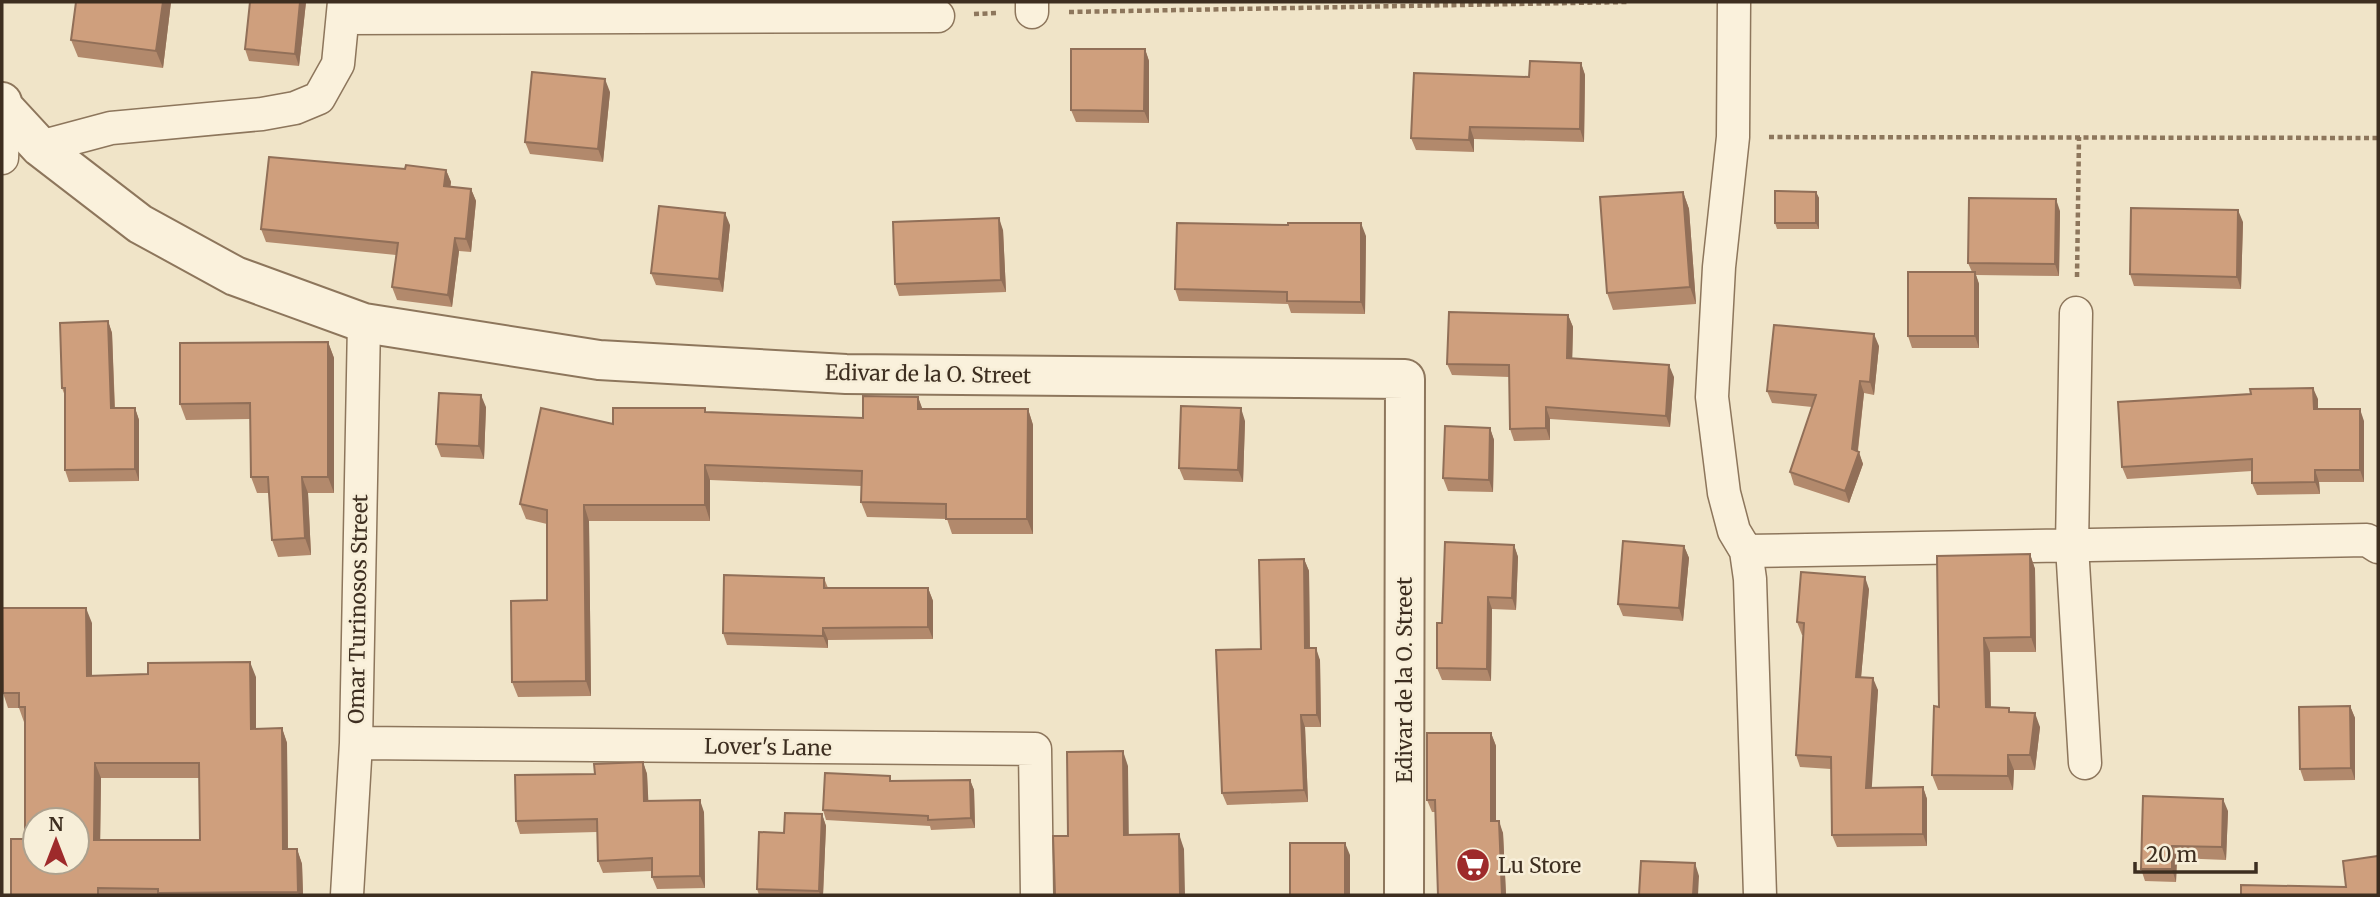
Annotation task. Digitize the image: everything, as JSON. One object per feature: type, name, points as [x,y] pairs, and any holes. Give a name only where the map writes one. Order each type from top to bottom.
[{"type":"street","points":[[1734,2],[1733,137],[1719,267],[1712,397],[1724,493],[1734,531],[1746,551],[1750,579],[1760,895]]},
{"type":"street","points":[[40,147],[111,128],[262,114],[295,108],[319,98],[338,64],[344,10],[938,16]]},
{"type":"street","points":[[2,106],[2,158]]},
{"type":"street","name":"Edivar de la O. Street","points":[[2,106],[40,147],[140,224],[235,276],[365,324],[599,360],[846,374],[1405,379],[1404,895]]},
{"type":"street","points":[[2076,313],[2072,546],[2085,763]]},
{"type":"street","name":"Omar Turinosos Street","points":[[347,895],[356,743],[365,324]]},
{"type":"street","points":[[1746,551],[2367,540],[2378,547]]},
{"type":"street","name":"Lover's Lane","points":[[356,743],[1035,749],[1037,895]]},
{"type":"path","points":[[938,16],[1032,7],[1627,2]]},
{"type":"path","points":[[1733,137],[2378,138]]},
{"type":"path","points":[[2076,313],[2079,137]]},
{"type":"building","points":[[76,2],[163,2],[156,51],[71,40]]},
{"type":"building","points":[[250,2],[300,2],[295,54],[245,49]]},
{"type":"building","points":[[1071,49],[1145,49],[1144,111],[1071,110]]},
{"type":"building","points":[[1530,61],[1581,63],[1580,129],[1470,127],[1469,140],[1411,138],[1414,73],[1529,77]]},
{"type":"building","points":[[532,72],[605,79],[598,149],[525,142]]},
{"type":"building","points":[[269,157],[446,170],[444,186],[471,189],[466,239],[455,238],[448,295],[392,287],[398,243],[261,229]]},
{"type":"building","points":[[1775,191],[1816,192],[1816,223],[1775,223]]},
{"type":"building","points":[[1683,192],[1690,287],[1607,293],[1600,197]]},
{"type":"building","points":[[1969,198],[2056,199],[2055,264],[1968,263]]},
{"type":"building","points":[[659,206],[725,213],[719,279],[651,273]]},
{"type":"building","points":[[2131,208],[2238,210],[2237,277],[2130,274]]},
{"type":"building","points":[[999,218],[1001,280],[895,284],[893,222]]},
{"type":"building","points":[[1177,223],[1361,223],[1361,302],[1287,301],[1287,292],[1175,289]]},
{"type":"building","points":[[1908,272],[1975,272],[1975,336],[1908,336]]},
{"type":"building","points":[[1449,312],[1568,315],[1567,358],[1669,365],[1666,416],[1546,407],[1546,428],[1510,429],[1509,365],[1447,364]]},
{"type":"building","points":[[108,321],[111,408],[135,408],[135,469],[65,470],[65,388],[62,388],[60,323]]},
{"type":"building","points":[[1774,325],[1874,334],[1870,382],[1860,381],[1852,449],[1859,452],[1845,491],[1790,472],[1816,395],[1767,391]]},
{"type":"building","points":[[328,342],[328,477],[302,477],[305,538],[272,540],[268,477],[251,477],[250,403],[180,404],[180,343]]},
{"type":"building","points":[[2313,388],[2314,409],[2360,409],[2360,470],[2315,470],[2315,482],[2252,483],[2252,459],[2122,467],[2118,402],[2251,394],[2250,389]]},
{"type":"building","points":[[439,393],[481,395],[479,446],[436,444]]},
{"type":"building","points":[[863,396],[918,397],[918,409],[1028,409],[1027,519],[946,519],[946,504],[861,502],[862,471],[705,465],[705,505],[584,505],[586,681],[512,682],[511,601],[547,600],[547,510],[520,504],[541,408],[613,424],[613,408],[705,408],[705,412],[863,418]]},
{"type":"building","points":[[1181,406],[1241,408],[1238,470],[1179,468]]},
{"type":"building","points":[[1445,426],[1490,428],[1489,480],[1443,478]]},
{"type":"building","points":[[1623,541],[1684,546],[1679,608],[1618,604]]},
{"type":"building","points":[[1445,542],[1514,545],[1512,598],[1488,597],[1487,669],[1437,668],[1437,623],[1442,623]]},
{"type":"building","points":[[2030,554],[2031,637],[1984,638],[1986,707],[2009,708],[2009,712],[2035,713],[2030,755],[2008,755],[2008,776],[1932,775],[1934,706],[1939,707],[1937,556]]},
{"type":"building","points":[[1304,559],[1305,648],[1316,648],[1317,715],[1301,715],[1304,790],[1222,793],[1216,650],[1261,649],[1259,560]]},
{"type":"building","points":[[1801,572],[1865,577],[1856,677],[1873,678],[1866,788],[1923,787],[1923,834],[1832,835],[1831,757],[1796,755],[1804,623],[1797,622]]},
{"type":"building","points":[[724,575],[824,578],[824,588],[928,588],[928,627],[823,628],[823,636],[723,633]]},
{"type":"building","points":[[2,608],[86,608],[87,676],[148,674],[148,663],[250,662],[251,729],[282,728],[283,849],[297,849],[298,892],[158,893],[158,889],[98,888],[98,895],[11,895],[11,839],[21,839],[21,876],[91,876],[91,806],[25,806],[25,707],[19,707],[19,693],[3,693]],"holes":[[[95,763],[199,763],[200,840],[94,840]]]},
{"type":"building","points":[[2350,706],[2351,768],[2300,769],[2299,707]]},
{"type":"building","points":[[1427,733],[1491,733],[1491,821],[1499,821],[1502,895],[1438,895],[1435,800],[1427,800]]},
{"type":"building","points":[[1123,751],[1124,835],[1179,834],[1180,895],[1055,895],[1053,836],[1068,836],[1067,752]]},
{"type":"building","points":[[643,762],[644,801],[700,800],[700,876],[652,877],[652,858],[598,861],[597,819],[516,821],[515,775],[595,774],[594,764]]},
{"type":"building","points":[[825,773],[890,776],[890,781],[970,780],[971,818],[928,820],[928,816],[823,810]]},
{"type":"building","points":[[2143,796],[2223,799],[2222,847],[2172,846],[2172,869],[2141,869]]},
{"type":"building","points":[[785,813],[822,814],[819,891],[757,889],[759,832],[784,833]]},
{"type":"building","points":[[1290,843],[1345,843],[1345,895],[1290,895]]},
{"type":"building","points":[[2378,856],[2378,895],[2241,895],[2241,885],[2346,887],[2343,861]]},
{"type":"building","points":[[1641,861],[1695,863],[1693,895],[1639,895]]},
{"type":"place","name":"Lu Store","points":[[1473,865]]}]
